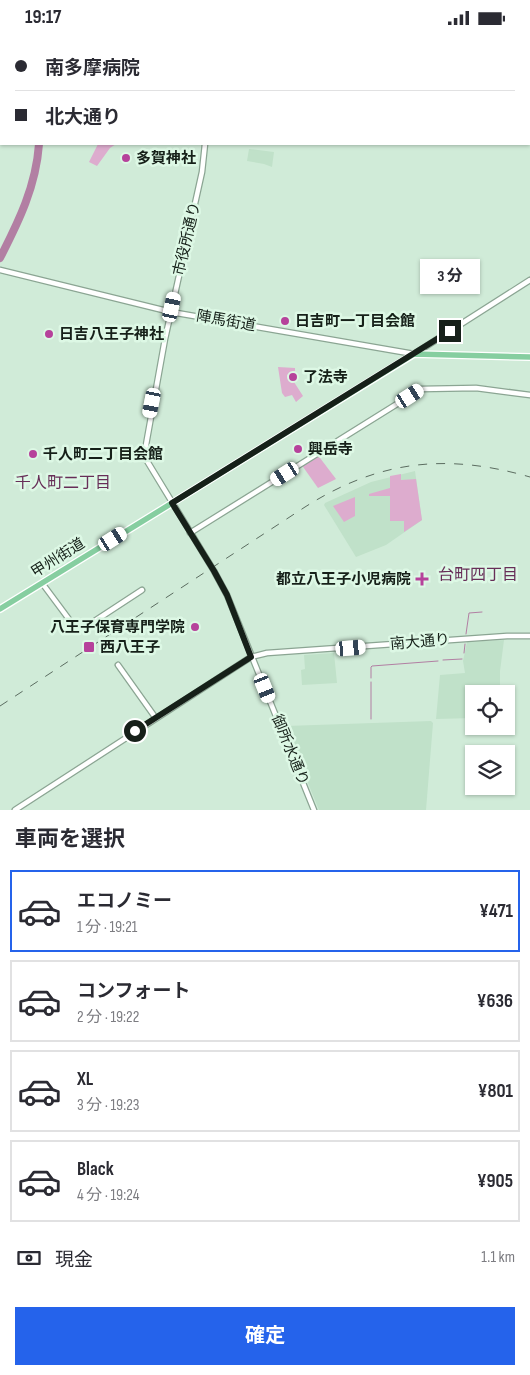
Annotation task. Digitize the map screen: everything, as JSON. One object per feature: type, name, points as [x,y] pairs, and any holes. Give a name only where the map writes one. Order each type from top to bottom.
[{"type":"highway","points":[[414,354],[530,357]]},
{"type":"highway","name":"甲州街道","points":[[0,609],[414,354]]},
{"type":"street","name":"市役所通り","points":[[172,503],[143,452],[202,172],[205,145]]},
{"type":"street","name":"陣馬街道","points":[[0,270],[171,312],[414,354]]},
{"type":"street","points":[[414,354],[530,280]]},
{"type":"street","points":[[190,533],[421,389],[476,388],[530,395]]},
{"type":"street","name":"御所水通り","points":[[172,503],[227,595],[314,810]]},
{"type":"street","points":[[42,583],[74,627],[79,629],[84,628],[142,590]]},
{"type":"street","name":"南大通り","points":[[251,657],[267,653],[507,635],[530,636]]},
{"type":"street","points":[[15,810],[155,717],[251,657]]},
{"type":"street","points":[[118,665],[155,717]]},
{"type":"shaded area","points":[[98,145],[114,145],[110,148],[97,166],[89,162]]},
{"type":"shaded area","points":[[249,149],[274,152],[272,167],[247,161]]},
{"type":"shaded area","points":[[278,367],[295,368],[295,371],[287,375],[291,383],[294,382],[303,396],[296,402],[292,395],[285,397],[282,393]]},
{"type":"shaded area","points":[[317,454],[336,479],[318,488],[301,464]]},
{"type":"shaded area","points":[[415,471],[422,520],[386,545],[356,557],[324,505],[325,503],[371,482]]},
{"type":"shaded area","points":[[401,474],[401,480],[416,479],[422,520],[404,532],[404,521],[390,521],[390,496],[369,496],[369,494],[390,488],[390,476]]},
{"type":"shaded area","points":[[355,497],[355,516],[344,522],[333,506]]},
{"type":"shaded area","points":[[504,640],[500,685],[465,685],[465,718],[436,719],[440,675],[465,673],[463,661],[467,642]]},
{"type":"shaded area","points":[[334,653],[337,683],[302,685],[301,670],[305,669],[304,655]]},
{"type":"shaded area","points":[[431,721],[433,723],[426,810],[319,810],[285,727],[286,726]]},
{"type":"waterway","points":[[0,258],[26,203],[34,174],[39,145]]},
{"type":"waterway","points":[[466,634],[469,613],[482,612]]},
{"type":"waterway","points":[[464,653],[465,644]]},
{"type":"waterway","points":[[443,660],[462,659]]},
{"type":"waterway","points":[[371,678],[372,666],[438,661]]},
{"type":"waterway","points":[[371,682],[371,719]]},
{"type":"railway","points":[[0,706],[305,507],[333,491],[360,479],[414,465],[442,464],[500,469],[530,477]]},
{"type":"place","name":"多賀神社","points":[[126,158]]},
{"type":"place","name":"日吉町一丁目会館","points":[[285,321]]},
{"type":"place","name":"日吉八王子神社","points":[[49,334]]},
{"type":"place","name":"了法寺","points":[[293,377]]},
{"type":"place","name":"興岳寺","points":[[298,449]]},
{"type":"place","name":"千人町二丁目会館","points":[[33,454]]},
{"type":"place","name":"都立八王子小児病院","points":[[422,579]]},
{"type":"place","name":"八王子保育専門学院","points":[[195,627]]},
{"type":"place","name":"西八王子","points":[[89,647]]},
{"type":"district","name":"千人町二丁目","points":[[63,483]]},
{"type":"district","name":"台町四丁目","points":[[478,575]]},
{"type":"route","points":[[135,731],[251,657],[227,595],[172,503],[450,331]]}]
